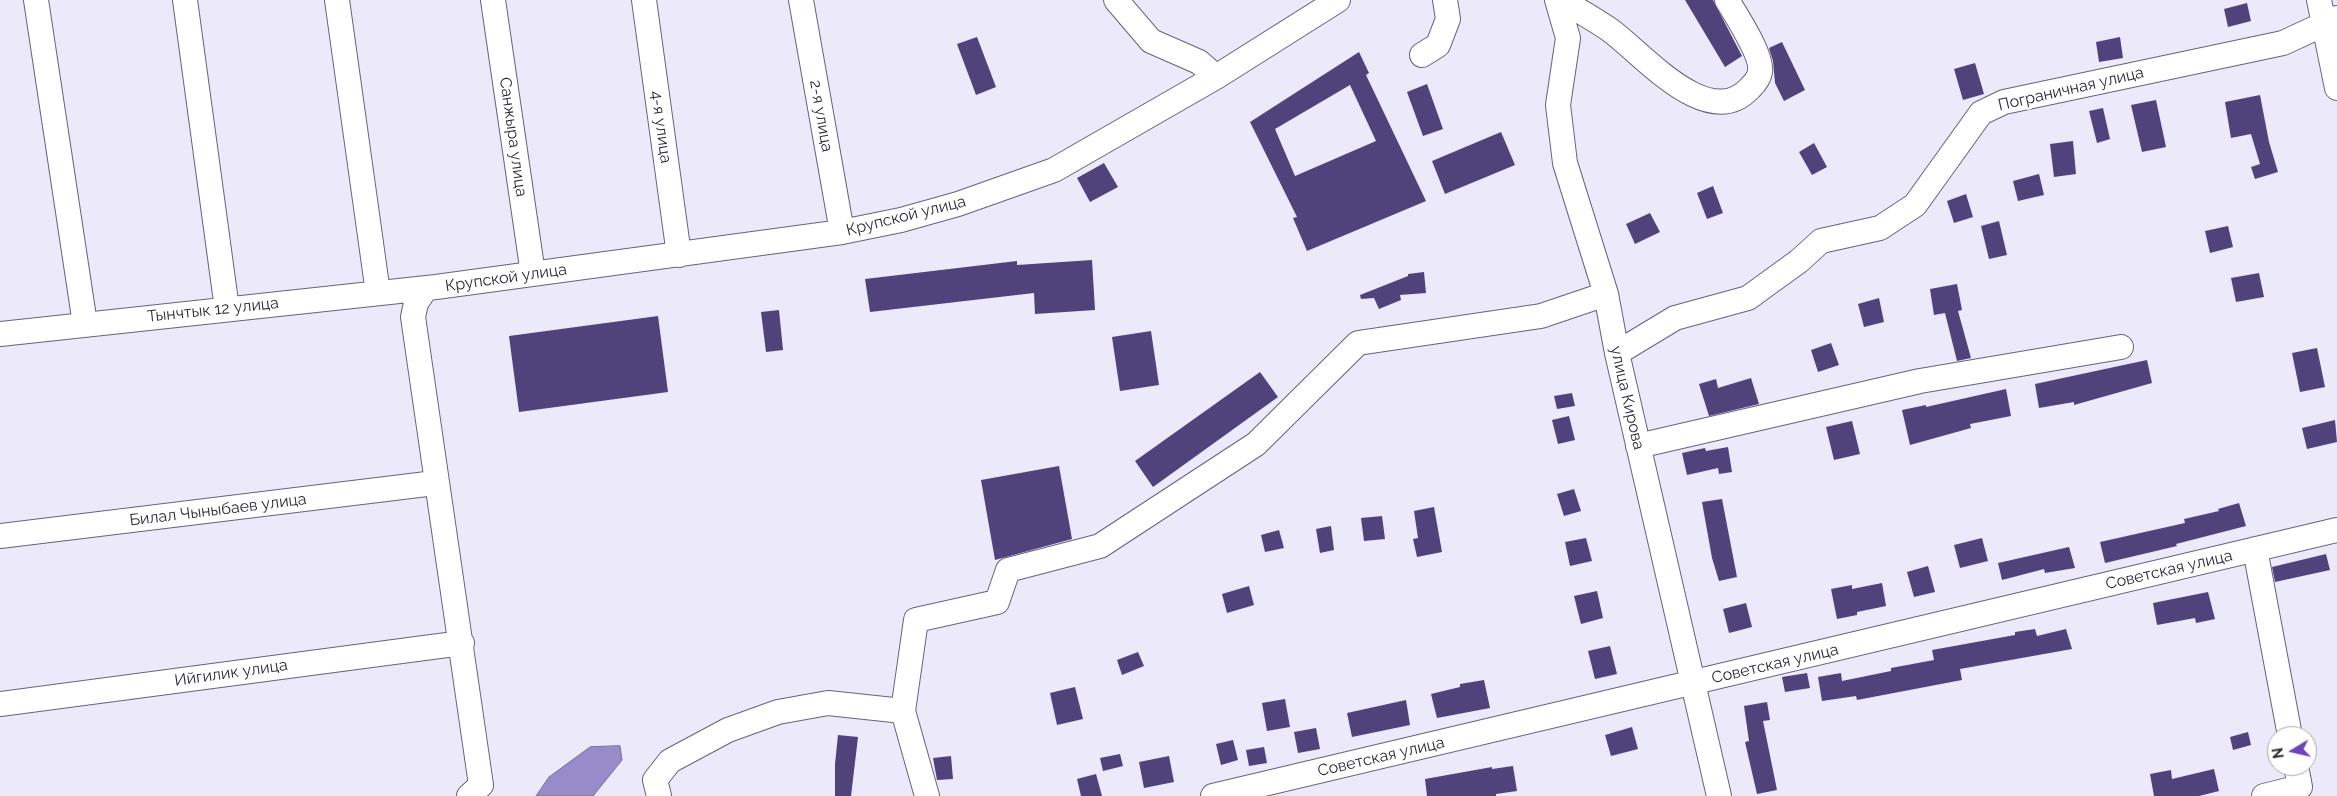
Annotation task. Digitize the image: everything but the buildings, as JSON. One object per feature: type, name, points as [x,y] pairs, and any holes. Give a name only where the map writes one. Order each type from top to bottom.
[{"type":"street","points":[[36,0],[85,324]]},
{"type":"street","points":[[185,0],[227,308]]},
{"type":"street","points":[[337,0],[378,293]]},
{"type":"street","name":"Санжыра улица","points":[[493,0],[533,274]]},
{"type":"street","name":"4-я улица","points":[[644,0],[679,255]]},
{"type":"street","name":"2-я улица","points":[[801,0],[842,232]]},
{"type":"street","points":[[1116,0],[1151,41],[1199,62],[1216,77]]},
{"type":"street","name":"Крупской улица","points":[[426,288],[842,232],[901,220],[958,204],[1054,170],[1216,77],[1338,0]]},
{"type":"street","points":[[1422,55],[1438,45],[1448,20],[1445,0]]},
{"type":"street","name":"улица Кирова","points":[[1557,0],[1568,38],[1558,106],[1565,163],[1606,294],[1617,353],[1719,796]]},
{"type":"street","points":[[1562,0],[1610,31],[1694,97],[1722,102],[1738,98],[1749,88],[1760,70],[1748,36],[1727,0]]},
{"type":"street","points":[[2326,14],[2337,88]]},
{"type":"street","name":"Пограничная улица","points":[[1617,353],[1675,318],[1748,298],[1799,261],[1821,241],[1880,228],[1915,205],[1981,113],[2004,102],[2283,43],[2326,14]]},
{"type":"street","points":[[426,288],[416,303],[413,317],[435,483],[462,643],[475,790]]},
{"type":"street","name":"Тынчтык 12 улица","points":[[0,334],[426,288]]},
{"type":"street","points":[[927,796],[903,711],[916,620],[997,602],[1008,570],[1100,546],[1256,444],[1358,342],[1541,316],[1606,294]]},
{"type":"street","points":[[1638,446],[1920,381],[2121,346]]},
{"type":"street","name":"Билал Чыныбаев улица","points":[[0,536],[435,483]]},
{"type":"street","name":"Советская улица","points":[[1213,796],[1693,684],[2337,530]]},
{"type":"street","points":[[2255,550],[2288,726]]},
{"type":"street","name":"Ийгилик улица","points":[[0,704],[462,643]]},
{"type":"street","points":[[659,796],[655,780],[670,761],[728,730],[778,712],[828,704],[903,711]]},
{"type":"street","points":[[2264,796],[2300,787],[2298,776]]},
{"type":"shaded area","points":[[620,746],[622,760],[593,796],[536,796],[549,777],[590,747]]}]
